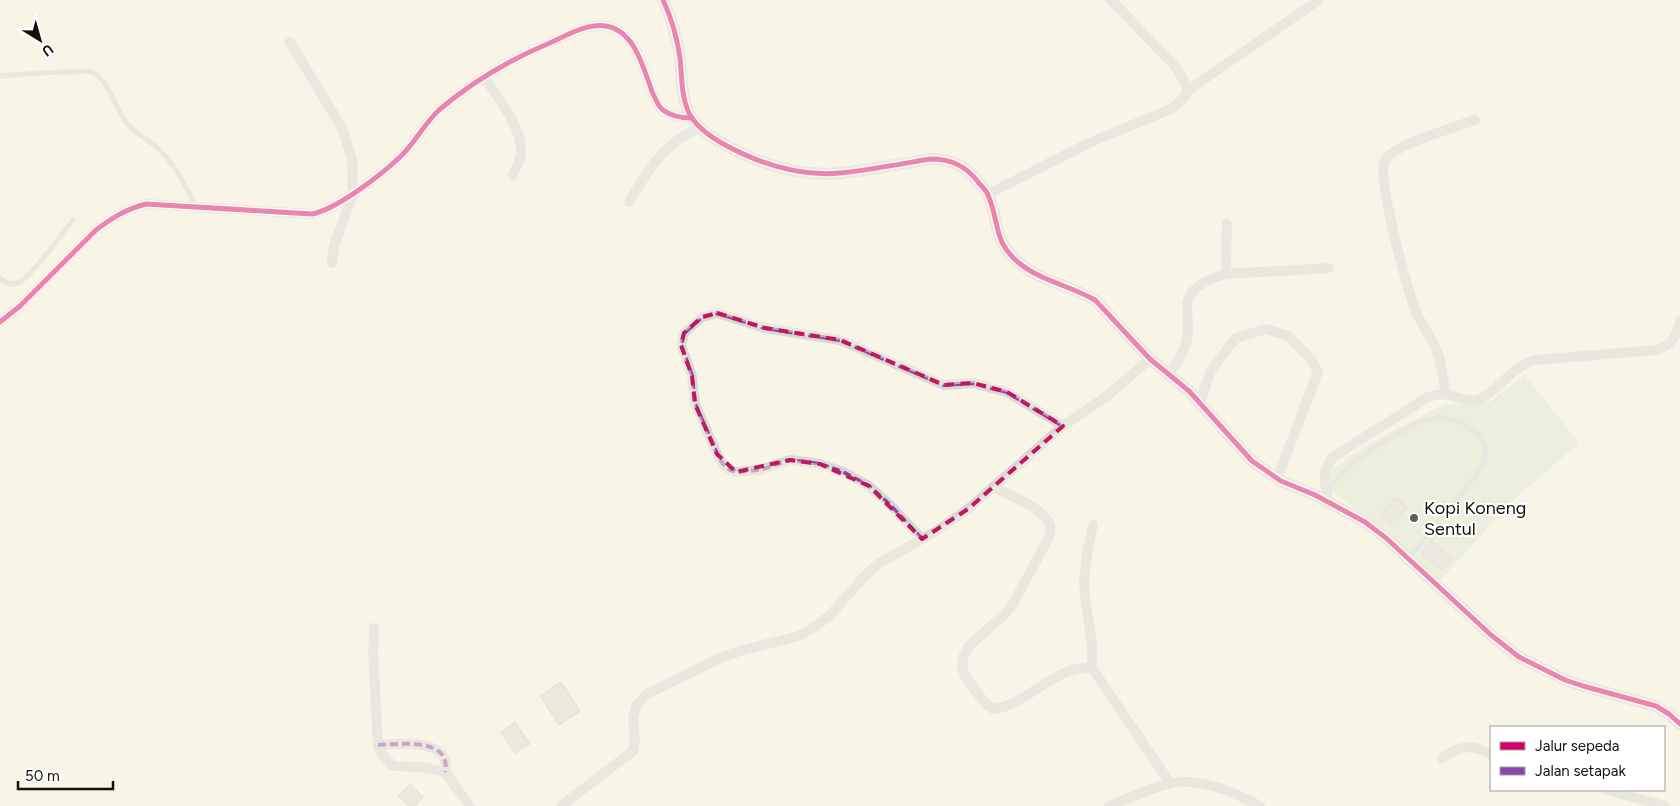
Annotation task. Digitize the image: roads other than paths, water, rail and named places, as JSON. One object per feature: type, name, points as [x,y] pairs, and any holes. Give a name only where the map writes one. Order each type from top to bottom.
[{"type":"street","points":[[663,0],[673,22],[687,108],[696,123],[716,140],[739,152],[786,169],[804,172],[838,174],[930,159],[945,159],[953,162],[971,173],[988,194],[999,236],[1010,254],[1020,264],[1037,275],[1084,293],[1095,300],[1150,359],[1189,391],[1252,460],[1277,479],[1328,496],[1365,522],[1386,538],[1491,635],[1519,656],[1565,680],[1656,706],[1680,724]]},
{"type":"street","points":[[988,194],[1092,142],[1171,109],[1185,97],[1187,91],[1186,84],[1175,66],[1111,0]]},
{"type":"street","points":[[1187,91],[1319,0]]},
{"type":"street","points":[[0,322],[20,306],[84,242],[110,219],[132,208],[146,204],[312,214],[336,204],[353,194],[400,156],[437,112],[458,94],[513,60],[576,31],[595,26],[605,26],[616,30],[633,46],[640,58],[661,109],[696,123]]},
{"type":"street","points":[[290,42],[342,128],[352,159],[353,194],[334,246],[332,263]]},
{"type":"street","points":[[484,77],[510,117],[520,140],[521,152],[513,175]]},
{"type":"street","points":[[1446,394],[1436,349],[1416,310],[1399,254],[1385,192],[1382,165],[1386,158],[1401,147],[1475,120]]},
{"type":"street","points":[[629,202],[656,160],[696,123]]},
{"type":"street","points":[[1226,274],[1227,224]]},
{"type":"street","points":[[1169,374],[1182,355],[1186,343],[1188,332],[1187,304],[1190,296],[1193,291],[1205,282],[1226,274],[1329,268]]},
{"type":"street","points":[[922,539],[869,486],[820,464],[790,460],[760,470],[736,472],[723,464],[696,404],[692,376],[681,345],[684,333],[702,317],[717,313],[765,328],[840,340],[944,385],[973,383],[1007,392],[1062,426]]},
{"type":"street","points":[[1328,496],[1324,476],[1325,468],[1333,457],[1419,402],[1438,394],[1478,401],[1512,372],[1534,360],[1657,350],[1678,336],[1680,321]]},
{"type":"street","points":[[1200,404],[1211,370],[1236,338],[1266,329],[1288,336],[1299,346],[1318,372],[1277,479]]},
{"type":"street","points":[[561,806],[633,751],[635,740],[633,718],[636,706],[647,694],[722,657],[799,636],[816,626],[830,615],[878,564],[938,530],[968,509],[1062,426],[1107,396],[1150,359]]},
{"type":"street","points":[[993,487],[1036,510],[1048,520],[1051,530],[1049,538],[1013,604],[1006,613],[970,646],[964,656],[962,666],[965,676],[985,703],[993,709],[1008,705],[1068,671],[1084,667],[1092,668]]},
{"type":"street","points":[[1093,525],[1087,553],[1084,582],[1091,633],[1092,668],[1170,783]]},
{"type":"street","points":[[374,628],[373,654],[378,745],[381,753],[393,766],[421,767],[446,772]]},
{"type":"street","points":[[378,745],[418,744],[434,749],[444,757],[446,772],[470,806]]},
{"type":"street","points":[[1442,758],[1462,747],[1474,746],[1490,754]]},
{"type":"street","points":[[1109,806],[1170,783],[1182,782],[1211,786],[1229,791],[1260,806]]},
{"type":"street","points":[[1611,791],[1665,806]]},
{"type":"lane","points":[[0,76],[90,71],[96,75],[132,129],[155,146],[172,163],[195,207]]},
{"type":"lane","points":[[0,278],[8,284],[16,284],[22,280],[31,272],[73,220]]},
{"type":"lane","points":[[1328,496],[1355,461],[1417,423],[1438,418],[1447,419],[1463,423],[1480,436],[1486,450],[1484,463],[1409,559]]},
{"type":"place","name":"Kopi Koneng Sentul","points":[[1414,518]]}]
